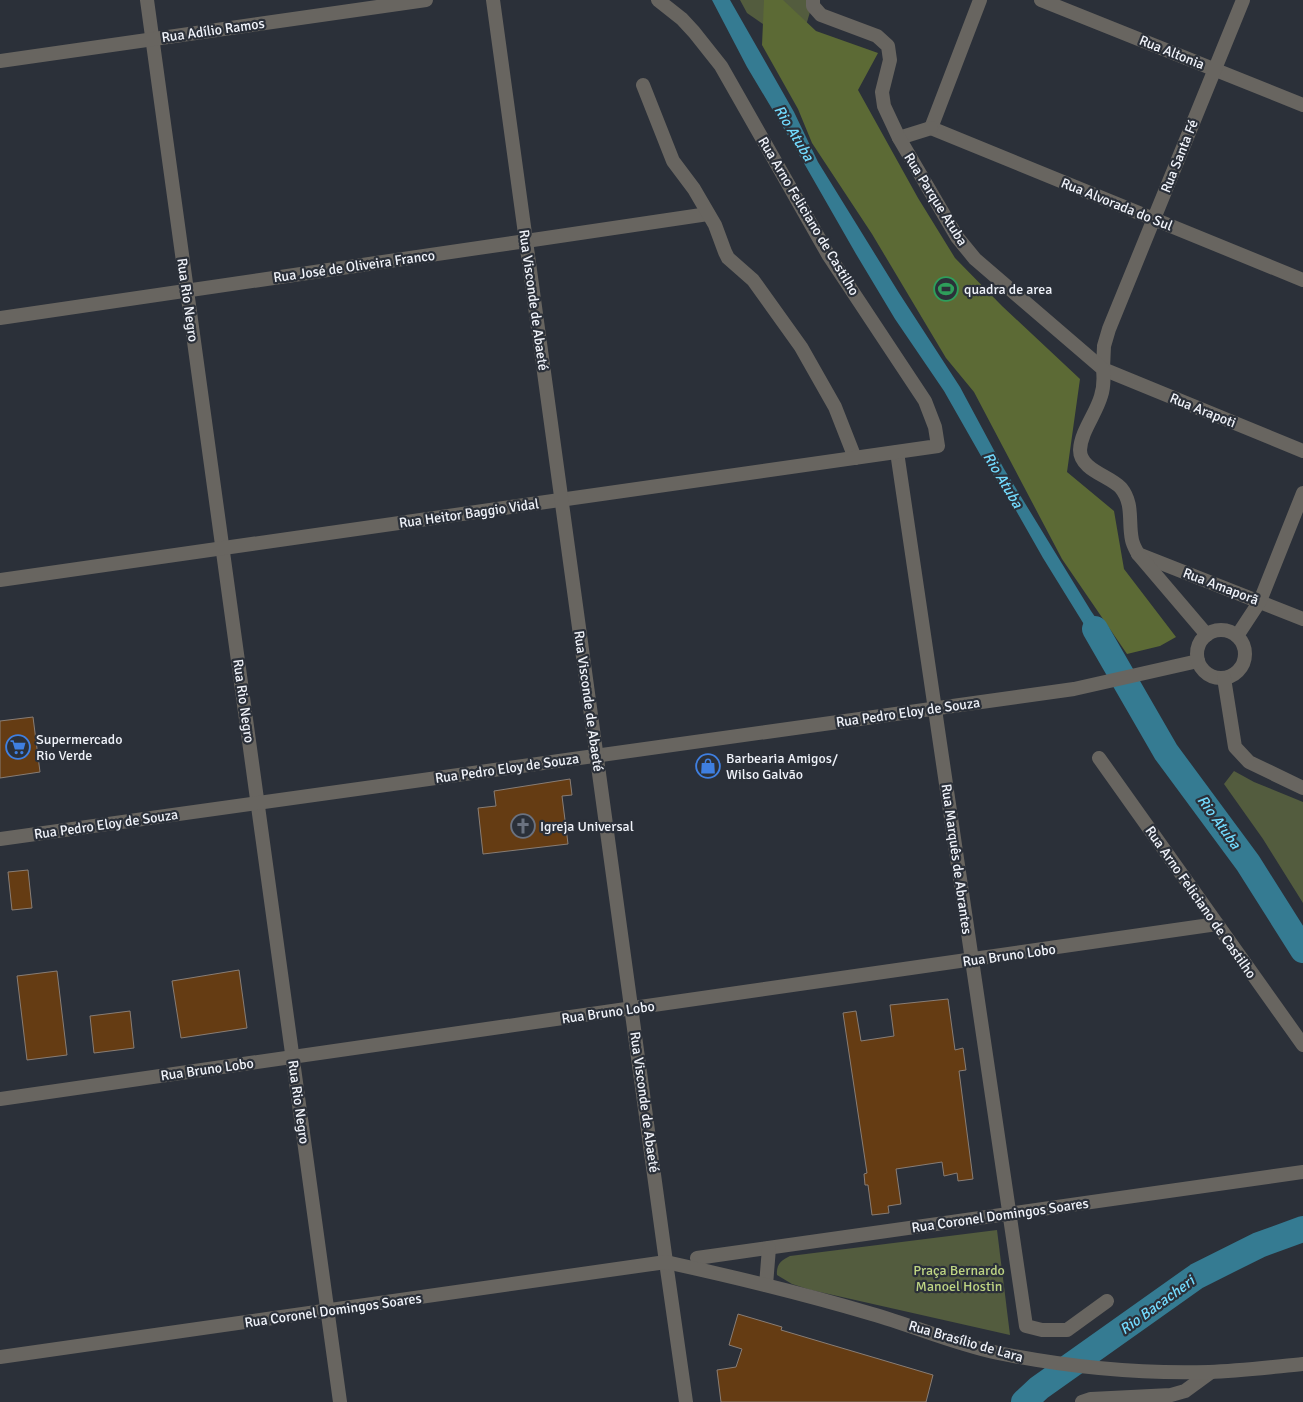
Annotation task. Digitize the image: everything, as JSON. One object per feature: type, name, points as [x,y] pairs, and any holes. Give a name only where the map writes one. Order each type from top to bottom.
[{"type":"street","name":"Rua Rio Negro","points":[[147,0],[340,1402]]},
{"type":"street","name":"Rua Adílio Ramos","points":[[0,61],[426,0]]},
{"type":"street","name":"Rua Visconde de Abaeté","points":[[493,0],[686,1402]]},
{"type":"street","name":"Rua Arno Feliciano de Castilho","points":[[658,0],[688,25],[721,66],[829,256],[925,401],[935,427],[938,446]]},
{"type":"street","name":"Rua Parque Atuba","points":[[812,0],[813,6],[821,15],[877,36],[888,46],[890,60],[882,92],[884,106],[899,138],[957,237],[975,259],[1103,370]]},
{"type":"street","points":[[899,138],[931,128],[980,0]]},
{"type":"street","name":"Rua Altonia","points":[[1041,0],[1303,105]]},
{"type":"street","name":"Rua Santa Fé","points":[[1103,370],[1104,346],[1109,329],[1243,0]]},
{"type":"street","points":[[643,86],[673,161],[694,189],[719,234],[728,258],[753,280],[784,322],[816,372],[835,407],[856,458]]},
{"type":"street","name":"Rua Alvorada do Sul","points":[[931,128],[1303,280]]},
{"type":"street","name":"Rua José de Oliveira Franco","points":[[0,318],[708,214]]},
{"type":"street","points":[[1103,370],[1104,380],[1101,397],[1081,442],[1080,453],[1086,463],[1120,487],[1128,499],[1132,541],[1138,554],[1207,635]]},
{"type":"street","name":"Rua Arapoti","points":[[1103,370],[1303,451]]},
{"type":"street","name":"Rua Heitor Baggio Vidal","points":[[0,580],[938,446]]},
{"type":"street","name":"Rua Marquês de Abrantes","points":[[897,452],[1026,1326],[1042,1330],[1067,1330],[1107,1301]]},
{"type":"street","points":[[1237,636],[1260,601],[1303,493]]},
{"type":"street","name":"Rua Amaporã","points":[[1138,554],[1303,619]]},
{"type":"street","points":[[1222,630],[1237,636],[1245,649],[1245,657],[1238,671],[1224,678],[1217,678],[1205,672],[1198,660],[1198,646],[1207,635],[1214,631],[1222,630]]},
{"type":"street","name":"Rua Pedro Eloy de Souza","points":[[0,839],[1074,689],[1198,660]]},
{"type":"street","points":[[1224,678],[1235,747],[1249,762],[1303,788]]},
{"type":"street","name":"Rua Arno Feliciano de Castilho","points":[[1099,758],[1303,1046]]},
{"type":"street","name":"Rua Bruno Lobo","points":[[0,1098],[1217,924]]},
{"type":"street","name":"Rua Coronel Domingos Soares","points":[[697,1258],[1303,1172]]},
{"type":"street","points":[[766,1285],[769,1248]]},
{"type":"street","name":"Rua Coronel Domingos Soares","points":[[0,1357],[666,1262]]},
{"type":"street","name":"Rua Brasílio de Lara","points":[[666,1262],[766,1285],[872,1314],[995,1352],[1027,1358],[1120,1369],[1185,1372],[1210,1372],[1303,1364]]},
{"type":"street","points":[[1082,1402],[1091,1399],[1171,1395],[1183,1397],[1210,1372]]},
{"type":"green space","points":[[740,0],[809,0],[810,12],[799,49],[747,13]]},
{"type":"green space","points":[[764,0],[783,0],[816,31],[878,53],[858,90],[918,198],[955,258],[1002,306],[1080,379],[1067,472],[1114,511],[1124,569],[1176,637],[1160,646],[1127,654],[1062,559],[974,392],[946,358],[872,234],[812,143],[798,109],[762,45]]},
{"type":"green space","points":[[1234,771],[1254,782],[1303,802],[1303,903],[1263,839],[1224,784]]},
{"type":"green space","name":"Praça Bernardo Manoel Hostin","points":[[997,1230],[1010,1335],[811,1290],[792,1284],[777,1275],[777,1268],[780,1263],[790,1256]]},
{"type":"water","points":[[712,0],[730,0],[794,112],[818,162],[960,387],[1004,469],[1091,611],[1124,659],[1106,660],[1043,558],[1010,500],[981,456],[944,391],[895,319],[856,254],[747,67]]},
{"type":"building","name":"Supermercado Rio Verde","points":[[33,717],[40,772],[0,778],[0,721]]},
{"type":"building","name":"Igreja Universal","points":[[570,779],[572,795],[562,796],[568,844],[483,854],[478,808],[496,806],[494,791]]},
{"type":"building","points":[[28,870],[32,908],[12,910],[8,872]]},
{"type":"building","points":[[239,970],[247,1028],[181,1038],[172,981]]},
{"type":"building","points":[[57,971],[67,1055],[27,1060],[17,976]]},
{"type":"building","points":[[948,999],[955,1050],[963,1048],[966,1070],[959,1071],[973,1179],[958,1181],[957,1173],[944,1176],[942,1162],[896,1169],[901,1204],[888,1206],[889,1213],[872,1215],[868,1185],[865,1185],[864,1174],[867,1173],[843,1013],[856,1011],[861,1041],[894,1036],[890,1005]]},
{"type":"building","points":[[130,1011],[134,1048],[94,1053],[90,1016]]},
{"type":"building","points":[[738,1314],[782,1327],[781,1330],[933,1375],[926,1402],[721,1402],[717,1370],[736,1367],[742,1349],[729,1345]]},
{"type":"waterway","name":"Rio Atuba","points":[[1095,629],[1166,752],[1248,863],[1303,950]]},
{"type":"waterway","name":"Rio Bacacheri","points":[[1024,1402],[1039,1388],[1197,1276],[1259,1245],[1303,1229]]},
{"type":"place","name":"quadra de area","points":[[946,289]]},
{"type":"place","name":"Supermercado Rio Verde","points":[[18,747]]},
{"type":"place","name":"Barbearia Amigos/ Wilso Galvão","points":[[708,766]]},
{"type":"place","name":"Igreja Universal","points":[[523,826]]}]
